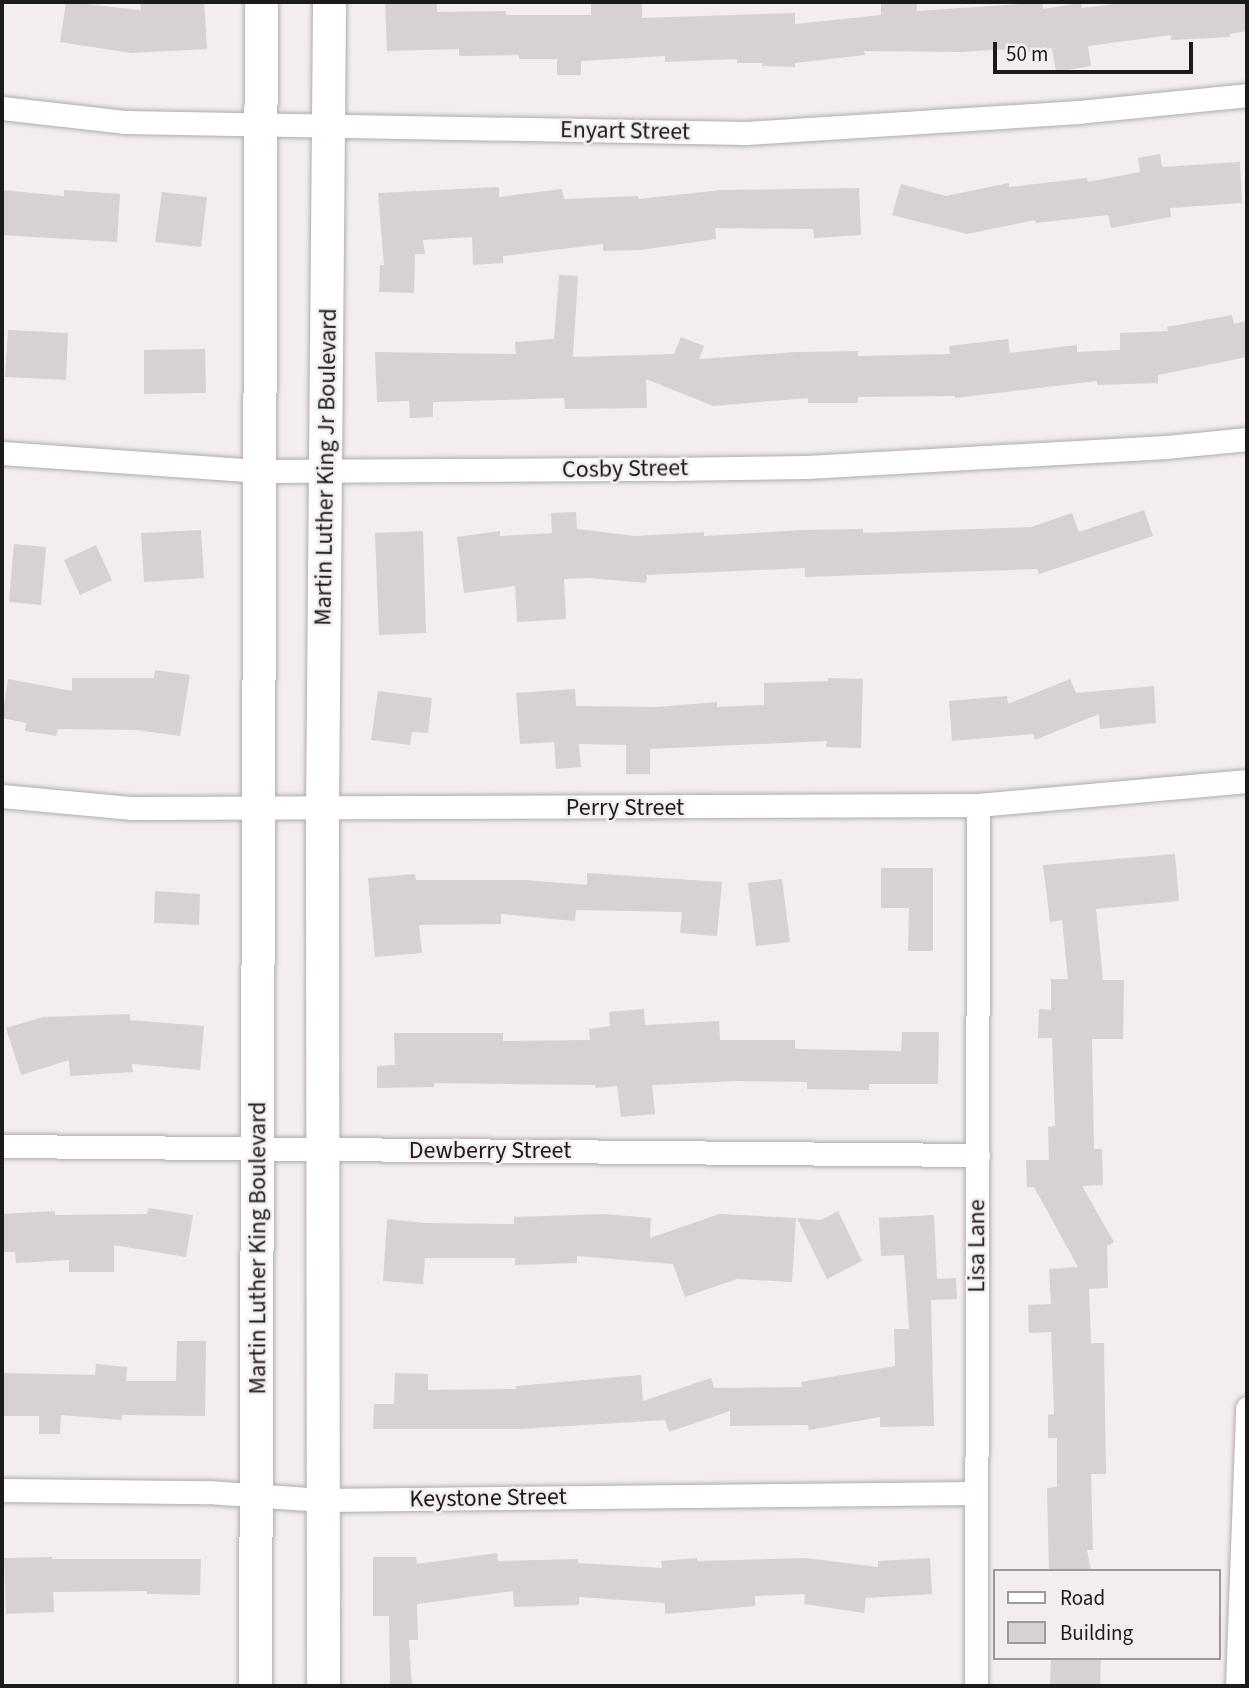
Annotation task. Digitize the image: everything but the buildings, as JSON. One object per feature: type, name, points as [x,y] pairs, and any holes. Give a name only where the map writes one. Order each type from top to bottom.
[{"type":"main road","points":[[257,809],[257,471],[263,125],[261,2]]},
{"type":"main road","name":"Martin Luther King Jr Boulevard","points":[[324,1150],[322,810],[327,472],[328,2]]},
{"type":"main road","name":"Martin Luther King Boulevard","points":[[255,1686],[257,809]]},
{"type":"main road","points":[[323,1686],[324,1150]]},
{"type":"street","name":"Enyart Street","points":[[2,108],[124,122],[746,133],[1078,112],[1247,95]]},
{"type":"street","name":"Cosby Street","points":[[2,453],[257,471],[807,467],[1166,447],[1247,439]]},
{"type":"street","name":"Perry Street","points":[[2,796],[132,808],[322,810],[978,805],[1247,780]]},
{"type":"street","name":"Lisa Lane","points":[[975,1686],[978,805]]},
{"type":"street","name":"Dewberry Street","points":[[2,1146],[978,1155]]},
{"type":"street","points":[[1237,1686],[1247,1408]]},
{"type":"street","name":"Keystone Street","points":[[2,1490],[256,1495],[323,1500],[975,1493]]}]
